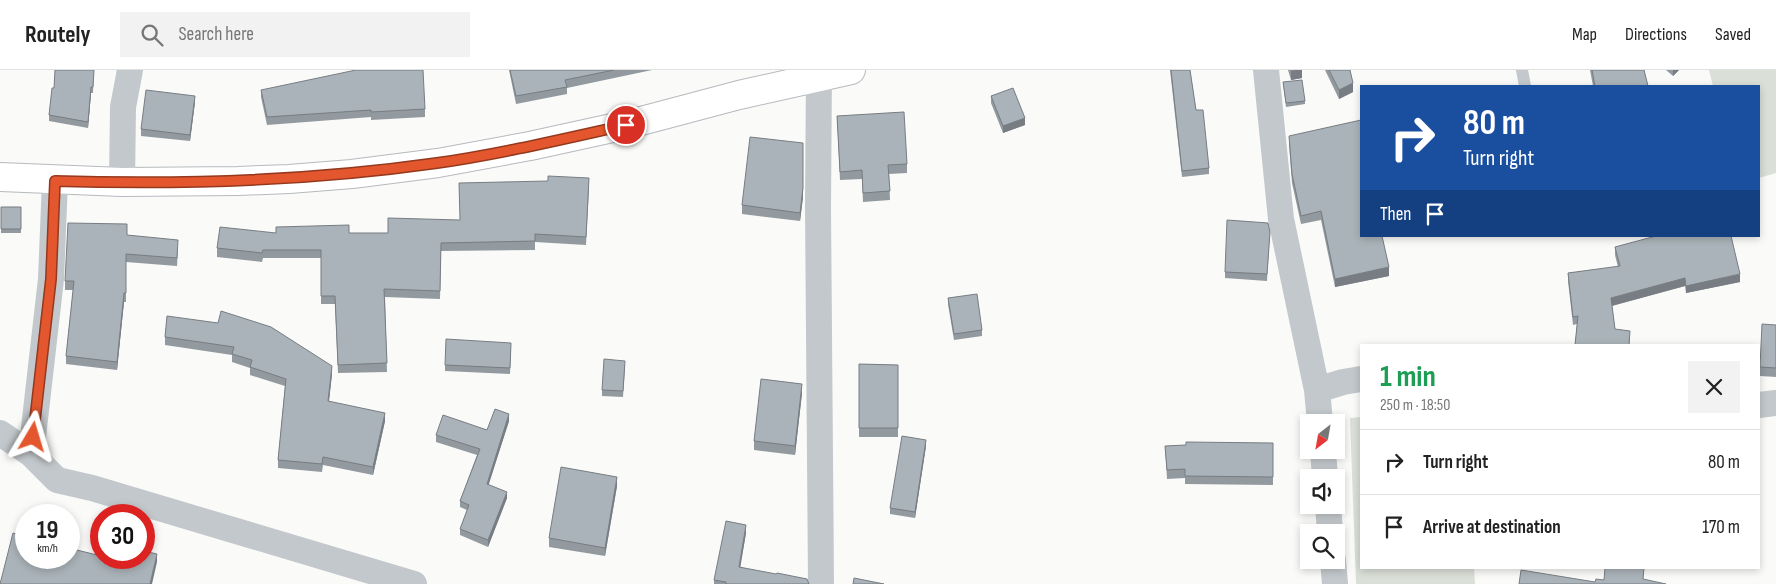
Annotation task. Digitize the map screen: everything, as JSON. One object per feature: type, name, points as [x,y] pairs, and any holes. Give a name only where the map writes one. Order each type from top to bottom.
[{"type":"main road","points":[[0,178],[122,182],[289,179],[352,174],[438,163],[530,146],[626,125],[819,74],[851,70]]},
{"type":"street","points":[[122,182],[123,107],[130,70]]},
{"type":"street","points":[[1266,70],[1281,219],[1317,390],[1319,414]]},
{"type":"street","points":[[819,74],[818,207],[821,584]]},
{"type":"street","points":[[31,454],[51,279],[55,181]]},
{"type":"street","points":[[1317,390],[1360,379]]},
{"type":"street","points":[[1760,405],[1776,403]]},
{"type":"street","points":[[0,433],[31,454],[57,480],[92,488],[414,584]]},
{"type":"street","points":[[1334,569],[1335,584]]},
{"type":"lane","points":[[1522,70],[1525,85]]},
{"type":"shaded area","points":[[1709,70],[1776,70],[1776,173],[1760,178],[1760,85],[1713,85]]},
{"type":"shaded area","points":[[1360,417],[1360,569],[1474,569],[1475,584],[1356,584],[1350,418]]},
{"type":"building","points":[[55,70],[94,70],[88,122],[49,115]]},
{"type":"building","points":[[356,70],[423,70],[425,109],[371,112],[371,110],[267,117],[261,90]]},
{"type":"building","points":[[510,70],[614,70],[565,80],[567,87],[516,96]]},
{"type":"building","points":[[1171,70],[1190,70],[1196,110],[1203,110],[1209,168],[1182,171]]},
{"type":"building","points":[[1329,70],[1350,70],[1353,83],[1339,90]]},
{"type":"building","points":[[1592,70],[1644,70],[1648,85],[1595,85]]},
{"type":"building","points":[[1302,80],[1305,101],[1286,103],[1283,82]]},
{"type":"building","points":[[1013,88],[1025,118],[1003,126],[991,96]]},
{"type":"building","points":[[146,90],[195,96],[190,135],[141,129]]},
{"type":"building","points":[[904,112],[907,164],[888,165],[890,191],[863,193],[862,170],[840,172],[837,116]]},
{"type":"building","points":[[1360,120],[1360,237],[1382,237],[1389,267],[1335,279],[1321,211],[1301,216],[1292,174],[1289,136]]},
{"type":"building","points":[[750,137],[803,143],[803,188],[800,213],[742,205]]},
{"type":"building","points":[[548,176],[589,178],[586,237],[535,234],[535,241],[441,243],[440,291],[384,289],[387,363],[338,365],[335,296],[321,296],[321,250],[263,250],[262,253],[217,248],[220,227],[276,233],[276,227],[349,225],[349,233],[388,233],[388,218],[460,220],[459,183],[548,181]]},
{"type":"building","points":[[1,207],[21,207],[21,229],[1,229]]},
{"type":"building","points":[[1227,220],[1268,223],[1270,232],[1267,274],[1225,272]]},
{"type":"building","points":[[68,223],[127,224],[127,235],[178,240],[177,258],[126,254],[126,293],[124,293],[117,362],[66,356],[74,281],[65,281]]},
{"type":"building","points":[[1652,237],[1731,237],[1740,274],[1686,286],[1685,278],[1611,298],[1615,329],[1630,331],[1629,344],[1575,344],[1578,316],[1573,317],[1568,273],[1620,266],[1615,247]]},
{"type":"building","points":[[977,294],[982,330],[954,334],[948,298]]},
{"type":"building","points":[[221,311],[271,327],[332,366],[328,401],[385,413],[373,467],[323,457],[322,464],[278,460],[286,379],[250,367],[252,360],[232,354],[234,347],[165,337],[167,316],[218,323]]},
{"type":"building","points":[[1762,324],[1776,325],[1776,368],[1760,367]]},
{"type":"building","points":[[446,339],[511,343],[510,368],[445,365]]},
{"type":"building","points":[[604,359],[625,361],[623,391],[602,390]]},
{"type":"building","points":[[859,364],[898,365],[898,428],[859,428]]},
{"type":"building","points":[[761,379],[802,384],[795,446],[754,441]]},
{"type":"building","points":[[495,409],[509,414],[487,484],[507,492],[488,540],[460,529],[469,505],[460,501],[480,449],[436,435],[443,415],[487,430]]},
{"type":"building","points":[[902,436],[926,440],[915,512],[890,508]]},
{"type":"building","points":[[1186,442],[1273,443],[1273,477],[1185,476],[1185,469],[1167,470],[1165,446],[1186,445]]},
{"type":"building","points":[[561,467],[617,477],[605,548],[549,538]]},
{"type":"building","points":[[726,521],[746,525],[739,567],[807,579],[809,584],[726,584],[726,582],[714,580]]},
{"type":"building","points":[[13,533],[15,534],[15,569],[80,569],[80,551],[90,553],[90,569],[154,569],[150,584],[0,584]]},
{"type":"building","points":[[1605,569],[1644,569],[1643,579],[1666,584],[1519,584],[1521,570],[1595,582],[1596,579],[1604,580]]},
{"type":"building","points":[[854,578],[884,584],[853,584]]},
{"type":"route","points":[[33,437],[51,279],[55,181],[238,181],[352,174],[438,163],[530,146],[626,125]]}]
